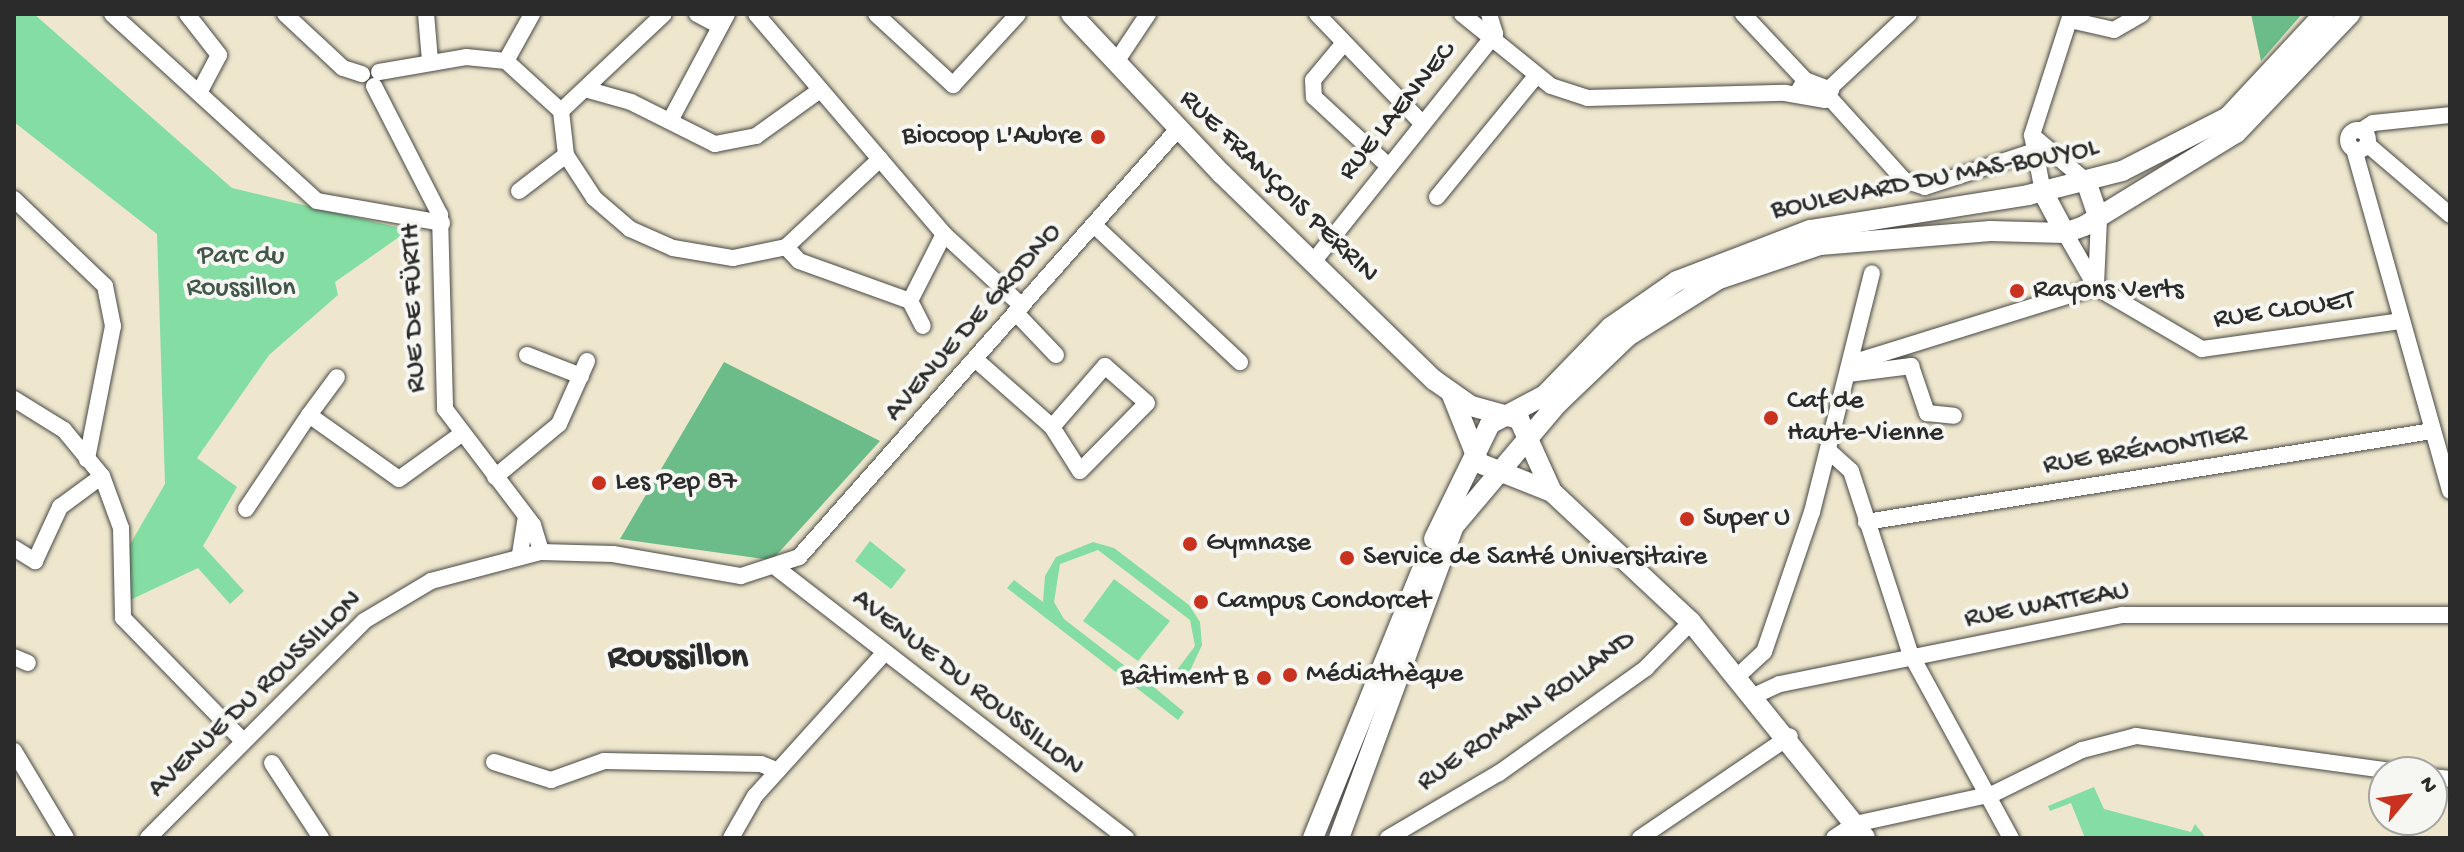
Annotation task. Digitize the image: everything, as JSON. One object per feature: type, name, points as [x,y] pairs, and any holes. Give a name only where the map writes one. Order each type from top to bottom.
[{"type":"main road","name":"RUE FRANÇOIS PERRIN","points":[[1071,14],[1178,129],[1452,395],[1507,415],[1532,438],[1552,492]]},
{"type":"main road","name":"BOULEVARD DU MAS-BOUYOL","points":[[1313,838],[1472,452],[1490,424],[1545,395],[1634,308],[1708,264],[1810,230],[2088,185],[2183,146],[2228,117],[2324,14]]},
{"type":"main road","name":"BOULEVARD DU MAS-BOUYOL","points":[[1340,838],[1454,526],[1628,336],[1690,294],[1766,260],[1878,238],[2065,233],[2099,218],[2236,133],[2350,14]]},
{"type":"main road","points":[[2088,185],[2099,218]]},
{"type":"main road","name":"RUE CLOUET","points":[[2043,192],[2050,216],[2065,233]]},
{"type":"main road","name":"RUE FRANÇOIS PERRIN","points":[[1452,395],[1472,452],[1484,467],[1502,471],[1552,492],[1691,622],[1790,736],[1860,831]]},
{"type":"street","points":[[112,14],[317,201],[442,223]]},
{"type":"street","points":[[187,14],[219,55],[199,93]]},
{"type":"street","points":[[285,14],[343,68],[372,77],[430,61],[506,61],[561,111],[566,155],[618,219],[673,248],[733,258],[786,247],[880,159]]},
{"type":"street","points":[[426,14],[430,61]]},
{"type":"street","points":[[506,61],[532,14]]},
{"type":"street","points":[[561,111],[664,14]]},
{"type":"street","points":[[671,119],[723,20],[697,14]]},
{"type":"street","points":[[756,14],[944,234],[1019,310],[1056,355]]},
{"type":"street","points":[[876,14],[953,85],[1018,14]]},
{"type":"street","points":[[1116,62],[1148,14]]},
{"type":"street","points":[[1317,14],[1421,122]]},
{"type":"street","points":[[1462,14],[1495,34],[1536,76],[1588,98],[1801,87],[1828,95],[1904,180],[1925,187],[2033,143]]},
{"type":"street","points":[[1489,14],[1495,34]]},
{"type":"street","points":[[1743,14],[1801,87]]},
{"type":"street","points":[[1828,95],[1909,14]]},
{"type":"street","points":[[2043,192],[2033,143],[2070,17],[2114,30],[2142,14]]},
{"type":"street","name":"RUE LAENNEC","points":[[1313,262],[1386,164],[1495,34]]},
{"type":"street","points":[[1344,43],[1313,80],[1314,97],[1386,164]]},
{"type":"street","points":[[1437,197],[1536,76]]},
{"type":"street","name":"RUE DE FÜRTH","points":[[372,77],[428,181],[442,223],[440,387],[460,435],[526,517],[541,552]]},
{"type":"street","points":[[585,89],[671,119],[715,144],[756,136],[820,90]]},
{"type":"street","points":[[2450,115],[2373,123],[2361,141],[2401,321],[2450,491]]},
{"type":"street","name":"AVENUE DE GRODNO","points":[[808,549],[1178,129]]},
{"type":"street","points":[[2361,141],[2450,215]]},
{"type":"street","points":[[2033,143],[2088,185]]},
{"type":"street","points":[[519,191],[566,155]]},
{"type":"street","points":[[14,199],[105,286],[113,326],[87,459]]},
{"type":"street","points":[[1852,368],[2096,287],[2099,218]]},
{"type":"street","points":[[1095,226],[1240,362]]},
{"type":"street","name":"RUE CLOUET","points":[[2065,233],[2096,287],[2180,341],[2220,352],[2401,321]]},
{"type":"street","points":[[910,301],[944,234]]},
{"type":"street","points":[[786,247],[799,261],[910,301],[923,326]]},
{"type":"street","points":[[1739,675],[1764,652],[1830,452],[1872,273]]},
{"type":"street","points":[[495,477],[559,424],[584,368],[527,355]]},
{"type":"street","points":[[975,359],[1052,427],[1080,471],[1147,403],[1105,366],[1052,427]]},
{"type":"street","points":[[1852,368],[1914,367],[1927,413],[1954,416]]},
{"type":"street","points":[[246,509],[337,377]]},
{"type":"street","points":[[14,399],[64,430],[102,476],[121,528],[123,618],[242,740]]},
{"type":"street","points":[[309,415],[399,479],[460,435]]},
{"type":"street","name":"RUE BRÉMONTIER","points":[[1866,522],[2432,431]]},
{"type":"street","points":[[1830,452],[1847,463],[1915,658],[1993,794],[2011,838]]},
{"type":"street","points":[[14,548],[35,561],[60,507],[102,476]]},
{"type":"street","points":[[520,554],[526,517]]},
{"type":"street","name":"AVENUE DU ROUSSILLON","points":[[148,838],[242,740],[384,606],[431,581],[520,554],[541,552],[613,554],[741,576],[778,569],[808,549]]},
{"type":"street","name":"AVENUE DU ROUSSILLON","points":[[778,569],[1126,838]]},
{"type":"street","name":"RUE WATTEAU","points":[[1756,695],[1780,684],[2122,615],[2450,615]]},
{"type":"street","name":"RUE ROMAIN ROLLAND","points":[[1388,838],[1511,765],[1646,668],[1691,622]]},
{"type":"street","points":[[731,838],[778,771],[884,653]]},
{"type":"street","points":[[1640,838],[1790,736]]},
{"type":"street","points":[[1834,838],[1993,794],[2082,750],[2136,736],[2368,768]]},
{"type":"street","points":[[14,751],[58,835]]},
{"type":"street","points":[[494,762],[551,780],[604,761],[761,764],[778,771]]},
{"type":"street","points":[[272,763],[321,838]]},
{"type":"green space","name":"Parc du Roussillon","points":[[14,14],[34,14],[232,188],[409,230],[335,282],[338,295],[269,355],[197,458],[237,487],[203,546],[244,591],[230,604],[198,568],[128,601],[129,546],[165,484],[157,234],[14,122]]},
{"type":"green space","points":[[2251,14],[2302,14],[2261,61]]},
{"type":"green space","points":[[724,362],[880,441],[772,560],[620,539]]},
{"type":"green space","points":[[870,541],[906,570],[891,589],[855,561]]},
{"type":"green space","points":[[1093,542],[1114,548],[1189,605],[1200,622],[1202,645],[1189,673],[1155,688],[1184,712],[1178,720],[1007,588],[1014,580],[1043,602],[1045,576],[1056,557]],"holes":[[[1098,550],[1190,620],[1195,646],[1174,674],[1134,673],[1064,619],[1054,602],[1060,564]]]},
{"type":"green space","points":[[1114,579],[1170,621],[1138,661],[1083,621]]},
{"type":"green space","points":[[2094,787],[2104,809],[2191,832],[2195,824],[2206,838],[2085,838],[2071,803],[2050,811],[2048,806]]},
{"type":"place","name":"Biocoop L'Aubre","points":[[1098,137]]},
{"type":"place","name":"Rayons Verts","points":[[2017,291]]},
{"type":"place","name":"Caf de Haute-Vienne","points":[[1771,418]]},
{"type":"place","name":"Les Pep 87","points":[[599,483]]},
{"type":"place","name":"Super U","points":[[1687,519]]},
{"type":"place","name":"Gymnase","points":[[1190,544]]},
{"type":"place","name":"Service de Santé Universitaire","points":[[1347,558]]},
{"type":"place","name":"Campus Condorcet","points":[[1201,602]]},
{"type":"place","name":"Médiathèque","points":[[1290,675]]},
{"type":"place","name":"Bâtiment B","points":[[1264,678]]},
{"type":"district","name":"Roussillon","points":[[678,659]]}]
